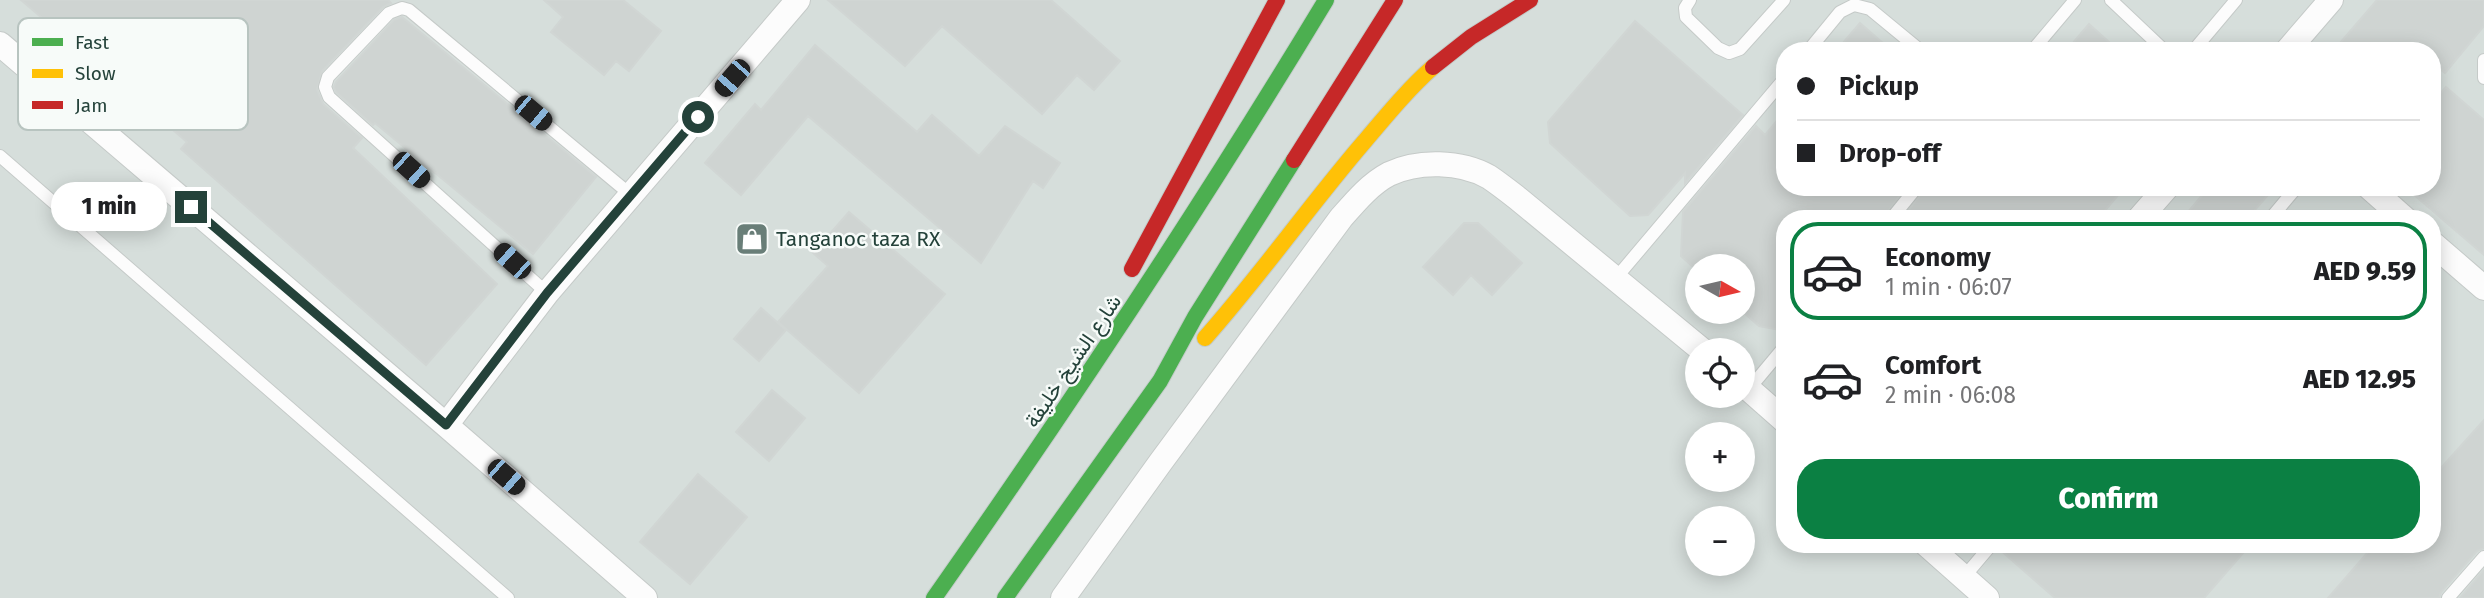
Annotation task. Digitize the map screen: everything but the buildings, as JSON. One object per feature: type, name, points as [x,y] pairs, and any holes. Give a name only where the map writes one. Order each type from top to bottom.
[{"type":"highway","points":[[1124,323],[1125,292],[1135,263],[1277,0]]},
{"type":"highway","name":"شارع الشيخ خليفة","points":[[934,598],[1124,323],[1241,143],[1326,0]]},
{"type":"highway","points":[[1005,598],[1160,381],[1195,317],[1395,0]]},
{"type":"highway","points":[[1160,381],[1206,338],[1241,297],[1336,173],[1395,106],[1436,64],[1483,28],[1530,0]]},
{"type":"street","points":[[446,425],[547,293],[799,0]]},
{"type":"street","points":[[2295,42],[2331,0]]},
{"type":"street","points":[[0,44],[18,59]]},
{"type":"street","points":[[101,130],[645,598]]},
{"type":"street","points":[[1063,598],[1341,218],[1364,192],[1389,174],[1422,164],[1456,166],[1488,176],[1688,338]]},
{"type":"street","points":[[2148,210],[2159,196]]},
{"type":"street","points":[[2379,196],[2395,210]]},
{"type":"street","points":[[2441,251],[2484,288]]},
{"type":"street","points":[[1755,395],[1776,413]]},
{"type":"street","points":[[1936,553],[1987,598]]},
{"type":"lane","points":[[1690,0],[1685,8],[1686,17],[1718,48],[1729,53],[1740,49],[1783,0]]},
{"type":"lane","points":[[2040,42],[2075,0]]},
{"type":"lane","points":[[2111,0],[2155,42]]},
{"type":"lane","points":[[2201,42],[2236,0]]},
{"type":"lane","points":[[1815,42],[1840,12],[1854,5],[1870,9],[1910,42]]},
{"type":"lane","points":[[547,293],[329,97],[325,87],[328,77],[389,13],[402,8],[409,10],[631,195]]},
{"type":"lane","points":[[2484,60],[2484,78]]},
{"type":"lane","points":[[1616,278],[1776,89]]},
{"type":"lane","points":[[0,156],[508,598]]},
{"type":"lane","points":[[1898,210],[1910,196]]},
{"type":"lane","points":[[2278,210],[2289,196]]},
{"type":"lane","points":[[1755,378],[1776,355]]},
{"type":"lane","points":[[1964,577],[1984,553]]},
{"type":"lane","points":[[2448,598],[2484,557]]},
{"type":"shaded area","points":[[0,0],[2484,0],[2484,598],[0,598]]},
{"type":"traffic: fast","points":[[934,598],[1135,302],[1326,0]]},
{"type":"traffic: fast","points":[[1005,598],[1160,381],[1195,317],[1294,160]]},
{"type":"traffic: slow","points":[[1205,338],[1364,142],[1433,67]]},
{"type":"traffic: jam","points":[[1132,269],[1277,0]]},
{"type":"traffic: jam","points":[[1294,160],[1395,0]]},
{"type":"traffic: jam","points":[[1433,67],[1471,37],[1530,0]]},
{"type":"place","name":"Tanganoc taza RX","points":[[752,239]]},
{"type":"route","points":[[191,207],[446,425],[547,293],[698,117]]}]
